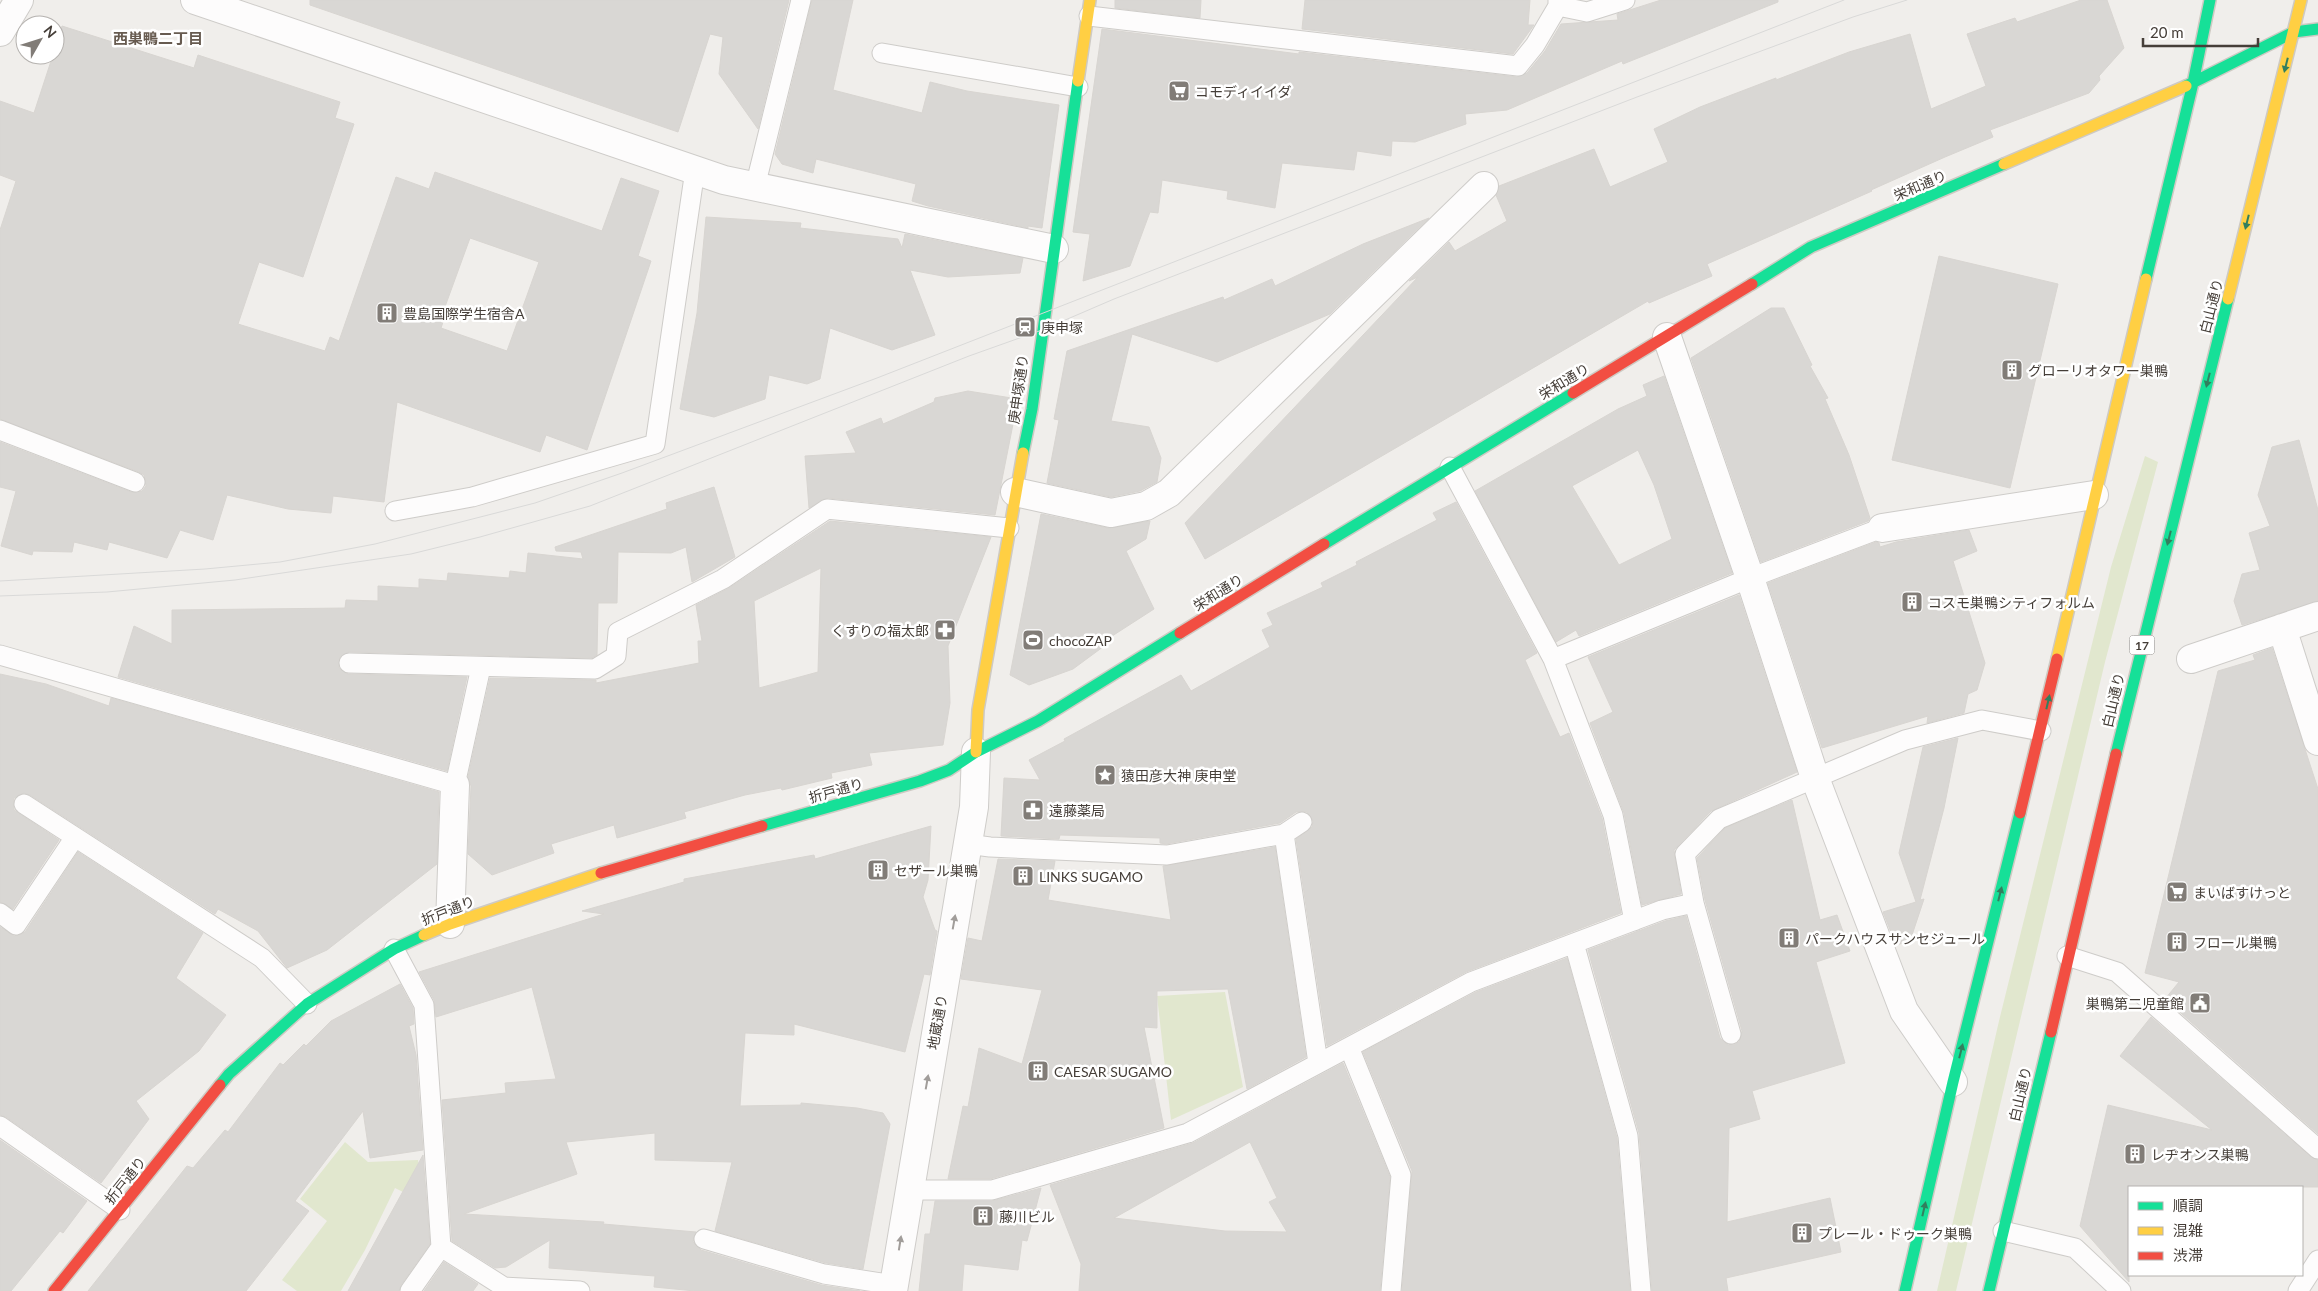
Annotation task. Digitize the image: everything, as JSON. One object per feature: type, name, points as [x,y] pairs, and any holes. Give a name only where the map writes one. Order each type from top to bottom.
[{"type":"main road","points":[[1904,1291],[1953,1082],[2041,731],[2094,495],[2193,83],[2210,0]]},
{"type":"main road","name":"白山通り","points":[[1989,1291],[2067,956],[2301,0]]},
{"type":"main road","name":"庚申塚通り","points":[[976,752],[978,710],[1015,492],[1032,409],[1090,8]]},
{"type":"main road","name":"栄和通り","points":[[976,752],[1038,721],[1812,247],[2193,83],[2294,32],[2318,29]]},
{"type":"main road","name":"折戸通り","points":[[54,1291],[229,1074],[307,1004],[394,949],[450,924],[582,878],[920,781],[949,770],[976,752]]},
{"type":"street","points":[[0,32],[19,0]]},
{"type":"street","points":[[195,0],[724,180],[1054,249]]},
{"type":"street","points":[[1015,492],[1111,513],[1146,506],[1169,493],[1484,186]]},
{"type":"street","points":[[1666,337],[1750,578],[1815,778],[1904,1010],[1953,1082]]},
{"type":"street","points":[[1882,528],[2094,495]]},
{"type":"street","points":[[2192,659],[2318,616]]},
{"type":"street","points":[[2282,628],[2318,741]]},
{"type":"street","name":"地蔵通り","points":[[893,1288],[974,807],[976,752]]},
{"type":"street","points":[[450,924],[455,785]]},
{"type":"lane","points":[[755,186],[801,0]]},
{"type":"lane","points":[[1090,8],[1518,66],[1535,45],[1558,3],[1587,12],[1626,0]]},
{"type":"lane","points":[[882,52],[1078,87]]},
{"type":"lane","points":[[396,512],[472,497],[655,444],[695,170]]},
{"type":"lane","points":[[0,430],[134,482]]},
{"type":"lane","points":[[1450,467],[1552,659],[1613,815],[1634,921]]},
{"type":"lane","points":[[349,663],[596,669],[616,656],[618,632],[723,579],[826,509],[1009,528]]},
{"type":"lane","points":[[1552,659],[1750,578],[1882,528]]},
{"type":"lane","points":[[0,655],[455,785],[481,667]]},
{"type":"lane","points":[[1731,1034],[1694,903],[1685,854],[1719,819],[1905,740],[1982,720],[2041,731]]},
{"type":"lane","points":[[24,804],[262,958],[307,1004]]},
{"type":"lane","points":[[967,844],[990,847],[1167,855],[1284,834],[1302,822]]},
{"type":"lane","points":[[1284,834],[1318,1064]]},
{"type":"lane","points":[[0,914],[16,925],[75,836]]},
{"type":"lane","points":[[908,1190],[992,1190],[1188,1133],[1471,982],[1662,910],[1694,903]]},
{"type":"lane","points":[[1574,943],[1628,1136],[1641,1291]]},
{"type":"lane","points":[[394,949],[424,1005],[441,1247],[410,1291]]},
{"type":"lane","points":[[2067,956],[2117,972],[2318,1149]]},
{"type":"lane","points":[[1349,1047],[1401,1175],[1391,1291]]},
{"type":"lane","points":[[0,1126],[120,1210]]},
{"type":"lane","points":[[2003,1231],[2075,1248],[2121,1291]]},
{"type":"lane","points":[[704,1239],[824,1274],[893,1288]]},
{"type":"lane","points":[[441,1247],[504,1287],[580,1291]]},
{"type":"lane","points":[[2298,1291],[2318,1260]]},
{"type":"green space","points":[[2145,456],[2158,462],[2105,662],[1956,1291],[1937,1291],[1999,1021],[2111,567]]},
{"type":"green space","points":[[1225,992],[1243,1087],[1171,1120],[1157,996]]},
{"type":"green space","points":[[345,1142],[368,1162],[418,1160],[425,1203],[395,1188],[365,1250],[341,1291],[297,1291],[282,1280],[327,1221],[300,1199]]},
{"type":"building","points":[[310,0],[789,0],[758,129],[719,74],[723,37],[710,34],[678,132],[310,5]]},
{"type":"building","points":[[812,0],[853,0],[833,90],[922,113],[930,82],[967,91],[1059,105],[1042,228],[1028,226],[1028,228],[928,206],[912,201],[916,184],[816,159],[813,173],[782,164],[775,154]]},
{"type":"building","points":[[1115,0],[1201,0],[1200,18],[1115,8]]},
{"type":"building","points":[[1305,0],[1530,0],[1528,25],[1534,25],[1513,54],[1302,29]]},
{"type":"building","points":[[1661,0],[1778,0],[1778,2],[1623,64],[1622,61],[1507,110],[1465,114],[1466,124],[1415,142],[1392,141],[1391,156],[1357,151],[1354,170],[1282,163],[1275,208],[1227,199],[1228,191],[1162,180],[1158,213],[1150,212],[1130,266],[1083,281],[1090,234],[1073,232],[1102,29],[1299,54],[1299,52],[1517,77],[1527,73],[1545,51],[1561,24],[1618,20],[1617,14]]},
{"type":"building","points":[[2081,0],[2107,0],[2124,48],[2099,76],[2100,80],[2089,93],[1990,130],[1993,137],[1707,264],[1712,276],[1649,303],[1648,301],[1205,559],[1185,523],[1418,277],[1409,281],[1449,242],[1455,251],[1507,221],[1496,195],[1499,186],[1594,149],[1610,187],[1668,162],[1654,129],[1700,107],[1776,78],[1776,80],[1849,52],[1910,34],[1931,109],[1986,86],[1967,34],[2015,18],[2017,22]]},
{"type":"building","points":[[65,27],[194,68],[198,55],[340,102],[335,118],[354,124],[303,277],[259,262],[238,324],[325,351],[330,337],[339,341],[396,177],[429,189],[435,172],[602,231],[621,178],[659,191],[638,256],[651,261],[587,450],[546,435],[540,452],[397,402],[384,502],[333,496],[331,513],[288,509],[227,495],[213,540],[180,530],[167,558],[109,542],[107,550],[74,542],[72,552],[33,551],[32,555],[1,546],[16,491],[0,487],[0,442],[131,492],[142,491],[146,486],[144,475],[139,472],[0,419],[0,230],[16,181],[0,175],[0,101],[34,113],[50,65],[65,65]],"holes":[[[470,238],[539,262],[507,351],[441,328],[445,316],[442,315]]]},
{"type":"building","points":[[706,217],[801,223],[800,228],[898,239],[902,248],[905,234],[1023,258],[1020,273],[948,277],[910,270],[935,335],[892,350],[830,328],[820,379],[807,384],[769,375],[765,399],[714,417],[680,409],[697,313]]},
{"type":"building","points":[[1429,218],[1330,314],[1217,362],[1132,334],[1111,421],[1149,427],[1161,458],[1157,482],[1140,491],[1111,497],[1047,483],[1059,420],[1054,419],[1067,351],[1223,297],[1224,300],[1272,279],[1275,286],[1363,244]]},
{"type":"building","name":"グローリオタワー巣鴨","points":[[1939,256],[2058,284],[2010,488],[1892,460]]},
{"type":"building","points":[[1771,308],[1784,308],[1812,365],[1810,366],[1828,398],[1825,399],[1849,455],[1870,518],[1868,521],[1761,562],[1691,358]]},
{"type":"building","points":[[1664,376],[1732,573],[1579,636],[1576,630],[1556,642],[1475,491],[1618,409],[1647,396],[1643,385]],"holes":[[[1638,450],[1654,485],[1672,539],[1619,565],[1572,486]]]},
{"type":"building","points":[[968,391],[1018,399],[995,515],[828,498],[809,508],[805,456],[856,453],[846,432],[881,418],[883,424],[934,402],[935,398]]},
{"type":"building","points":[[2299,440],[2318,510],[2318,601],[2242,625],[2234,601],[2242,574],[2260,570],[2249,533],[2270,526],[2258,495],[2272,447]]},
{"type":"building","points":[[714,487],[735,557],[692,582],[686,547],[671,553],[618,552],[617,603],[598,603],[597,655],[592,658],[349,652],[340,657],[339,668],[348,674],[467,677],[447,771],[118,677],[134,626],[172,644],[172,610],[345,608],[346,600],[378,601],[378,586],[419,588],[419,579],[447,581],[448,573],[509,578],[510,571],[526,573],[528,553],[583,559],[581,552],[556,551],[555,547],[667,509],[666,503]]},
{"type":"building","points":[[1456,502],[1537,653],[1525,660],[1560,737],[1569,733],[1602,818],[1621,913],[1466,972],[1327,1046],[1296,839],[1312,827],[1313,821],[1307,812],[1296,812],[1280,823],[1166,844],[1160,843],[1160,838],[1060,835],[1059,839],[1001,836],[1004,778],[1040,780],[1029,760],[1065,741],[1064,739],[1181,675],[1191,691],[1270,647],[1262,630],[1273,625],[1267,613],[1323,587],[1321,583],[1357,565],[1356,562],[1437,520],[1433,513]]},
{"type":"building","points":[[1041,514],[1108,528],[1150,521],[1146,539],[1126,551],[1154,609],[1109,638],[1111,641],[1073,669],[1029,685],[1010,675]]},
{"type":"building","points":[[830,521],[991,537],[948,646],[950,703],[943,745],[869,753],[872,765],[831,773],[832,778],[782,790],[781,788],[745,795],[684,812],[686,818],[617,838],[614,825],[551,844],[554,853],[492,875],[468,854],[471,786],[468,777],[490,678],[596,680],[596,683],[699,663],[698,641],[702,641],[696,605],[729,588]],"holes":[[[821,568],[818,672],[759,688],[754,601]]]},
{"type":"building","points":[[1969,530],[1977,551],[1953,561],[1985,663],[1977,690],[1968,694],[1964,713],[1927,723],[1928,716],[1822,748],[1768,583],[1876,542],[1879,543],[1880,547],[1896,542]]},
{"type":"building","points":[[1739,595],[1797,772],[1711,811],[1674,850],[1681,894],[1642,905],[1624,813],[1590,723],[1613,712],[1588,657]]},
{"type":"building","points":[[2272,648],[2318,789],[2318,1134],[2165,999],[2179,982],[2145,973],[2218,671],[2255,660],[2253,655]]},
{"type":"building","points":[[0,674],[46,684],[109,706],[111,698],[439,792],[437,864],[327,950],[287,968],[258,931],[218,909],[215,914],[30,795],[24,793],[14,798],[14,810],[59,840],[13,909],[0,902]]},
{"type":"building","points":[[1958,738],[1944,808],[1920,900],[1924,899],[1910,941],[1896,945],[1883,912],[1916,902],[1899,853],[1923,747]]},
{"type":"building","points":[[1792,800],[1820,920],[1837,915],[1850,951],[1816,962],[1845,1063],[1752,1091],[1760,1119],[1729,1128],[1727,1222],[1830,1198],[1841,1252],[1726,1278],[1728,1291],[1652,1291],[1639,1133],[1588,950],[1665,921],[1686,916],[1720,1038],[1728,1045],[1739,1042],[1742,1031],[1705,900],[1697,858],[1725,828]]},
{"type":"building","points":[[931,826],[928,880],[923,897],[937,931],[930,975],[924,974],[905,1052],[794,1024],[794,1035],[745,1033],[740,1106],[801,1105],[801,1103],[857,1108],[883,1113],[890,1124],[863,1269],[826,1263],[715,1231],[732,1162],[655,1160],[655,1133],[566,1142],[577,1174],[464,1214],[604,1222],[603,1224],[696,1232],[693,1242],[701,1250],[821,1285],[860,1291],[695,1291],[654,1287],[655,1276],[549,1268],[550,1240],[506,1267],[495,1268],[452,1241],[442,1100],[506,1093],[505,1083],[556,1079],[532,987],[436,1017],[434,1000],[419,972],[604,914],[582,911],[684,882],[684,879],[814,855],[815,859]]},
{"type":"building","points":[[1275,847],[1306,1057],[1247,1089],[1228,989],[1157,991],[1157,1028],[1144,1027],[1164,1128],[990,1179],[948,1179],[963,1106],[968,1107],[979,1048],[1022,1064],[1042,990],[961,979],[968,938],[982,941],[998,859],[1055,861],[1048,900],[1171,920],[1163,866]]},
{"type":"building","points":[[78,852],[203,933],[176,978],[226,1015],[199,1051],[136,1101],[149,1119],[101,1183],[6,1117],[0,1115],[0,927],[14,936],[25,932]]},
{"type":"building","points":[[1567,958],[1617,1138],[1630,1291],[1402,1291],[1412,1171],[1363,1052],[1476,992]]},
{"type":"building","points":[[400,984],[413,1008],[414,1024],[409,1026],[416,1055],[423,1150],[370,1158],[363,1111],[295,1201],[309,1211],[246,1291],[88,1291],[187,1166],[193,1168],[225,1130],[228,1132],[280,1063],[283,1065],[304,1044],[306,1046],[331,1021]]},
{"type":"building","points":[[2151,1017],[2311,1157],[2318,1160],[2318,1187],[2128,1186],[2129,1282],[2080,1226],[2108,1105],[2212,1130],[2120,1056]]},
{"type":"building","points":[[1343,1063],[1390,1177],[1380,1291],[1079,1291],[1081,1264],[1050,1185],[1193,1143]],"holes":[[[1250,1142],[1277,1198],[1269,1202],[1287,1232],[1225,1231],[1114,1218]]]},
{"type":"building","points":[[0,1140],[87,1201],[63,1233],[60,1231],[11,1291],[0,1291]]},
{"type":"building","points":[[423,1155],[430,1244],[401,1285],[399,1291],[348,1291]]},
{"type":"building","points":[[1041,1188],[1027,1241],[1022,1240],[1018,1270],[964,1264],[962,1291],[919,1291],[925,1234],[930,1234],[935,1201],[992,1201]]},
{"type":"building","points":[[444,1262],[478,1284],[473,1291],[424,1291]]},
{"type":"tram line","points":[[0,581],[205,569],[280,562],[375,544],[535,503],[622,473],[877,378],[1844,0]]},
{"type":"tram line","points":[[0,596],[107,592],[235,580],[411,554],[590,506],[969,356],[1042,330],[1114,299],[1637,97],[1853,17],[1907,0]]},
{"type":"traffic: fast","points":[[2146,279],[2193,83],[2210,0]]},
{"type":"traffic: fast","points":[[2186,86],[2294,32],[2318,29]]},
{"type":"traffic: fast","points":[[1023,453],[1032,409],[1078,81]]},
{"type":"traffic: fast","points":[[1752,284],[1811,247],[2004,164]]},
{"type":"traffic: fast","points":[[2116,754],[2228,299]]},
{"type":"traffic: fast","points":[[1324,544],[1573,393]]},
{"type":"traffic: fast","points":[[762,826],[920,781],[949,770],[976,752],[1038,721],[1180,633]]},
{"type":"traffic: fast","points":[[1905,1291],[1953,1082],[2020,813]]},
{"type":"traffic: fast","points":[[220,1085],[229,1074],[307,1004],[394,949],[424,935]]},
{"type":"traffic: fast","points":[[1989,1291],[2051,1032]]},
{"type":"traffic: slow","points":[[1078,81],[1090,0]]},
{"type":"traffic: slow","points":[[2228,299],[2301,0]]},
{"type":"traffic: slow","points":[[2004,164],[2186,86]]},
{"type":"traffic: slow","points":[[2057,659],[2146,279]]},
{"type":"traffic: slow","points":[[976,752],[978,710],[1023,453]]},
{"type":"traffic: slow","points":[[424,935],[450,924],[601,873]]},
{"type":"traffic: jam","points":[[1573,393],[1752,284]]},
{"type":"traffic: jam","points":[[1180,633],[1324,544]]},
{"type":"traffic: jam","points":[[2020,813],[2057,659]]},
{"type":"traffic: jam","points":[[2051,1032],[2116,754]]},
{"type":"traffic: jam","points":[[601,873],[762,826]]},
{"type":"traffic: jam","points":[[54,1291],[220,1085]]},
{"type":"place","name":"コモディイイダ","points":[[1179,91]]},
{"type":"place","name":"豊島国際学生宿舎A","points":[[387,313]]},
{"type":"place","name":"庚申塚","points":[[1025,327]]},
{"type":"place","name":"グローリオタワー巣鴨","points":[[2012,370]]},
{"type":"place","name":"コスモ巣鴨シティフォルム","points":[[1912,602]]},
{"type":"place","name":"くすりの福太郎","points":[[945,630]]},
{"type":"place","name":"chocoZAP","points":[[1033,640]]},
{"type":"place","name":"猿田彦大神 庚申堂","points":[[1105,775]]},
{"type":"place","name":"遠藤薬局","points":[[1033,810]]},
{"type":"place","name":"セザール巣鴨","points":[[878,870]]},
{"type":"place","name":"LINKS SUGAMO","points":[[1023,876]]},
{"type":"place","name":"まいばすけっと","points":[[2177,892]]},
{"type":"place","name":"パークハウスサンセジュール","points":[[1789,938]]},
{"type":"place","name":"フロール巣鴨","points":[[2177,942]]},
{"type":"place","name":"巣鴨第二児童館","points":[[2200,1003]]},
{"type":"place","name":"CAESAR SUGAMO","points":[[1038,1071]]},
{"type":"place","name":"レヂオンス巣鴨","points":[[2135,1154]]},
{"type":"place","name":"藤川ビル","points":[[983,1216]]},
{"type":"place","name":"プレール・ドゥーク巣鴨","points":[[1802,1233]]},
{"type":"district","name":"西巣鴨二丁目","points":[[158,38]]}]
